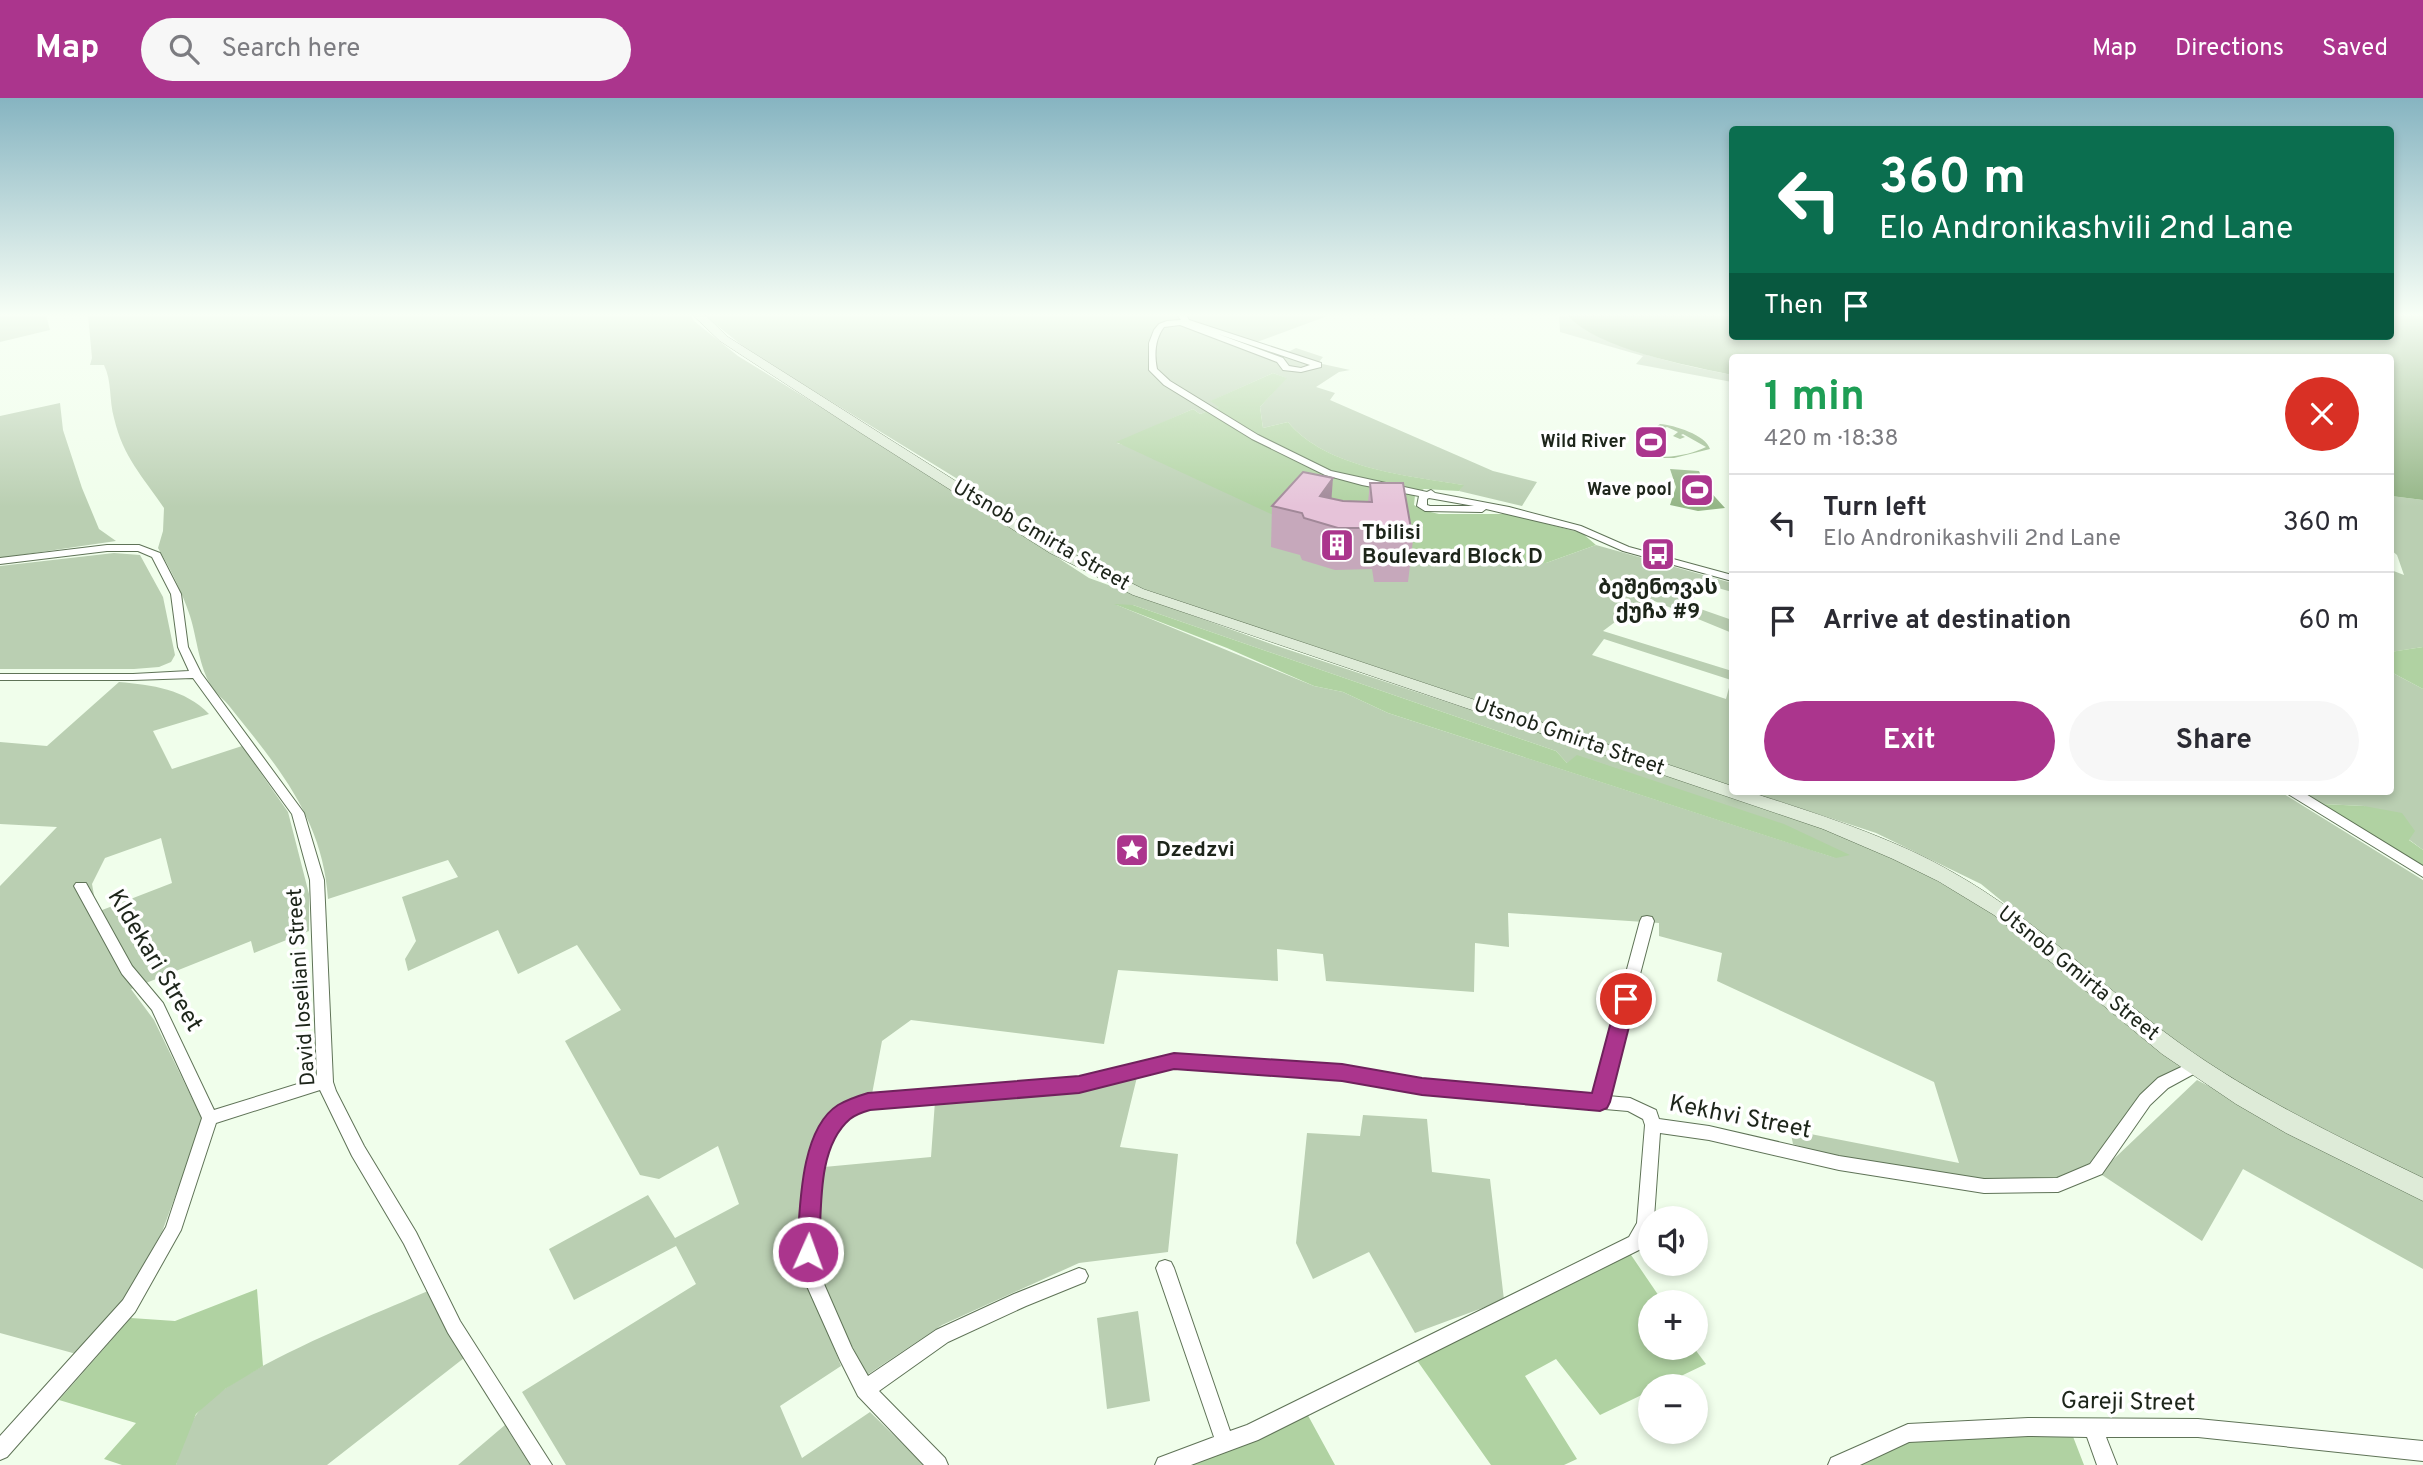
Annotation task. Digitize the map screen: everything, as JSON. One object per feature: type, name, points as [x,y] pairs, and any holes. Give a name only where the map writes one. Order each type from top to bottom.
[{"type":"main road","name":"Utsnob Gmirta Street","points":[[786,379],[1055,550],[1138,592],[1729,791]]},
{"type":"main road","name":"Utsnob Gmirta Street","points":[[1740,795],[1829,825],[1944,876],[2001,910],[2196,1066],[2294,1126],[2423,1190]]},
{"type":"street","points":[[1162,379],[1255,437],[1328,473],[1362,482],[1503,508],[1578,528],[1626,549],[1729,577]]},
{"type":"street","points":[[1431,493],[1422,498],[1422,506],[1435,509],[1503,508]]},
{"type":"street","points":[[0,561],[107,548],[139,548]]},
{"type":"street","name":"David Ioseliani Street","points":[[139,548],[156,555],[176,594],[183,647],[196,674],[298,813],[317,880],[325,1082],[358,1151],[410,1238],[454,1327],[542,1465]]},
{"type":"street","points":[[0,677],[196,674]]},
{"type":"street","points":[[2298,795],[2423,872]]},
{"type":"street","name":"Kldekari Street","points":[[81,886],[127,970],[158,1007],[210,1118]]},
{"type":"street","points":[[1600,1102],[1647,921]]},
{"type":"street","points":[[938,1465],[865,1389],[846,1354],[815,1284],[808,1240],[815,1167],[822,1142],[830,1127],[844,1112],[868,1101],[1079,1084],[1174,1061],[1342,1073],[1422,1087],[1630,1105],[1650,1115],[1653,1125]]},
{"type":"street","name":"Kekhvi Street","points":[[1165,1465],[1251,1433],[1634,1243],[1645,1224],[1653,1125],[1709,1133],[1839,1163],[1984,1186],[2059,1185],[2096,1169],[2145,1100],[2163,1083],[2196,1066]]},
{"type":"street","points":[[0,1450],[129,1306],[173,1230],[210,1118],[325,1082]]},
{"type":"street","points":[[1165,1268],[1226,1443]]},
{"type":"street","points":[[865,1389],[942,1336],[1079,1276]]},
{"type":"street","name":"Gareji Street","points":[[1838,1465],[1908,1433],[2028,1427],[2198,1428],[2423,1451]]},
{"type":"street","points":[[2093,1427],[2107,1465]]},
{"type":"shaded area","points":[[108,379],[775,379],[1089,578],[1274,645],[1789,815],[1880,851],[1991,912],[2181,1065],[2090,1164],[2056,1178],[2021,1182],[1987,1179],[1827,1155],[1793,1144],[1790,1130],[1959,1163],[1934,1082],[1717,981],[1722,953],[1659,936],[1659,923],[1508,913],[1509,947],[1475,943],[1474,992],[1326,981],[1323,954],[1277,949],[1278,981],[1118,970],[1104,1044],[911,1020],[882,1041],[872,1094],[839,1106],[823,1123],[815,1141],[800,1222],[800,1259],[841,1366],[780,1406],[802,1458],[870,1412],[924,1465],[566,1465],[522,1392],[696,1284],[676,1246],[574,1300],[549,1249],[648,1195],[675,1238],[739,1204],[718,1146],[659,1179],[640,1175],[565,1041],[621,1010],[577,945],[518,974],[498,930],[408,971],[405,959],[416,941],[402,897],[458,877],[448,860],[328,899],[317,844],[295,796],[265,751],[214,690],[208,679],[187,607],[158,548],[163,531],[164,508],[134,466],[123,444],[112,411]],"holes":[[[1117,605],[1133,605],[1556,751],[1567,763],[1836,858],[1388,713],[1343,692],[1314,686]]]},
{"type":"shaded area","points":[[794,379],[1260,379],[1211,401],[1220,407],[1200,414],[1193,409],[1117,443],[1546,563],[1596,545],[1729,582],[1729,591],[1704,584],[1689,605],[1729,619],[1729,632],[1647,598],[1603,631],[1729,670],[1729,679],[1604,639],[1592,655],[1726,699],[1729,688],[1729,785],[1129,584]]},
{"type":"shaded area","points":[[1260,379],[1286,379],[1260,407],[1263,428],[1288,422],[1304,438],[1346,460],[1394,473],[1464,485],[1459,491],[1424,489],[1415,495],[1414,505],[1422,510],[1439,514],[1509,514],[1582,533],[1596,545],[1546,563],[1378,554],[1314,534],[1116,442],[1193,409],[1200,414],[1219,407],[1210,401]]},
{"type":"shaded area","points":[[1285,379],[1329,379],[1316,387],[1335,393],[1330,400],[1493,471],[1537,482],[1522,506],[1459,491],[1463,485],[1369,467],[1324,450],[1304,438],[1288,422],[1263,428],[1260,407]]},
{"type":"shaded area","points":[[2394,379],[2423,379],[2423,500],[2394,496]]},
{"type":"shaded area","points":[[60,403],[63,430],[82,488],[99,529],[116,541],[0,558],[0,416]]},
{"type":"shaded area","name":"Wild River","points":[[1660,424],[1673,426],[1696,435],[1710,449],[1674,458],[1640,458],[1636,444],[1659,439],[1652,430]],"holes":[[[1667,427],[1678,432],[1673,436],[1680,439],[1685,437],[1681,435],[1683,434],[1706,447],[1691,453],[1664,457],[1641,449],[1642,445],[1663,441],[1665,438],[1658,430]]]},
{"type":"shaded area","name":"Wave pool","points":[[1670,469],[1699,471],[1706,487],[1725,508],[1698,511],[1670,505],[1676,487]]},
{"type":"shaded area","points":[[2394,496],[2423,500],[2423,647],[2394,652],[2394,571],[2404,575],[2394,552]]},
{"type":"shaded area","points":[[114,553],[140,555],[163,597],[175,655],[171,662],[159,667],[134,669],[0,669],[0,566]]},
{"type":"shaded area","points":[[1114,604],[1133,605],[1556,751],[1567,763],[1577,755],[1784,824],[1850,855],[1836,858],[1388,713],[1343,692],[1314,686],[1227,648]]},
{"type":"shaded area","points":[[2423,647],[2423,689],[2394,674],[2394,651]]},
{"type":"shaded area","points":[[2394,674],[2423,689],[2423,850],[2364,806],[2322,804],[2306,795],[2394,795]]},
{"type":"shaded area","points":[[119,682],[156,687],[189,699],[209,714],[153,731],[172,769],[242,746],[288,812],[309,894],[309,931],[254,953],[251,941],[131,989],[154,1020],[203,1121],[162,1232],[121,1304],[80,1355],[0,1333],[0,886],[57,827],[0,824],[0,742],[47,746]],"holes":[[[161,838],[172,883],[97,912],[92,884],[105,858]]]},
{"type":"shaded area","points":[[1760,795],[2285,795],[2423,880],[2423,1179],[2269,1101],[2178,1045],[1981,884],[1876,833]]},
{"type":"shaded area","points":[[2322,804],[2364,806],[2402,813],[2415,831],[2409,840],[2423,850],[2423,866]]},
{"type":"shaded area","points":[[1137,1077],[1120,1147],[1178,1154],[1168,1252],[1079,1263],[942,1325],[867,1375],[836,1313],[817,1263],[815,1229],[824,1167],[931,1157],[935,1101],[1071,1089]]},
{"type":"shaded area","points":[[2197,1080],[2423,1196],[2423,1269],[2243,1169],[2202,1241],[2099,1173]]},
{"type":"shaded area","points":[[1363,1115],[1427,1119],[1432,1172],[1490,1179],[1504,1300],[1415,1333],[1369,1252],[1313,1279],[1296,1243],[1307,1133],[1360,1136]]},
{"type":"shaded area","points":[[1629,1252],[1638,1265],[1638,1276],[1645,1276],[1655,1290],[1638,1290],[1638,1360],[1703,1360],[1706,1364],[1685,1374],[1638,1374],[1638,1397],[1600,1415],[1556,1359],[1525,1376],[1577,1459],[1564,1465],[1491,1465],[1416,1359]]},
{"type":"shaded area","points":[[257,1289],[263,1366],[225,1389],[196,1414],[176,1465],[122,1465],[104,1459],[136,1423],[59,1400],[131,1318],[175,1321]]},
{"type":"shaded area","points":[[428,1291],[464,1358],[327,1465],[176,1465],[192,1421],[212,1398],[237,1381],[303,1345]]},
{"type":"shaded area","points":[[1138,1311],[1150,1401],[1107,1409],[1097,1318]]},
{"type":"shaded area","points":[[1305,1410],[1335,1465],[1189,1465]]},
{"type":"shaded area","points":[[505,1425],[530,1465],[458,1465]]},
{"type":"shaded area","points":[[2072,1434],[2084,1465],[1861,1465],[1913,1440]]},
{"type":"building","points":[[1303,472],[1333,478],[1320,496],[1343,501],[1372,502],[1370,483],[1403,483],[1413,540],[1378,540],[1376,528],[1338,528],[1304,518],[1302,513],[1272,506]]},
{"type":"place","name":"Wild River","points":[[1651,442]]},
{"type":"place","name":"Wave pool","points":[[1697,490]]},
{"type":"place","name":"Tbilisi Boulevard Block D","points":[[1337,545]]},
{"type":"place","name":"ბეშენოვას ქუჩა #9","points":[[1658,554]]},
{"type":"place","name":"Dzedzvi","points":[[1132,850]]},
{"type":"route","points":[[808,1252],[808,1224],[815,1167],[822,1142],[830,1127],[844,1112],[868,1101],[1079,1084],[1174,1061],[1342,1073],[1422,1087],[1600,1102],[1626,999]]}]
